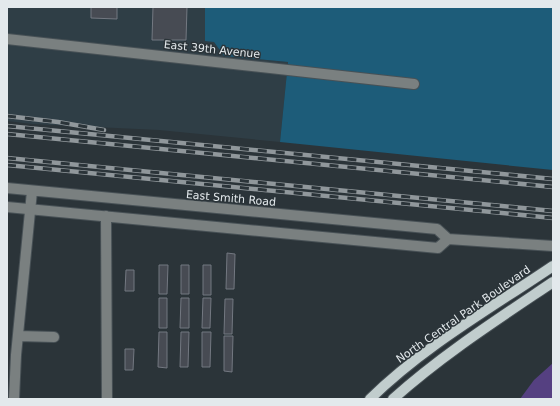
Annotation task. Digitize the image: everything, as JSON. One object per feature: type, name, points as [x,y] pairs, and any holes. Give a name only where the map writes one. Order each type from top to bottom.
[{"type":"main road","name":"North Central Park Boulevard","points":[[370,399],[431,348],[553,266]]},
{"type":"main road","points":[[393,399],[414,380],[480,331],[550,284]]},
{"type":"street","name":"East 39th Avenue","points":[[7,39],[414,84]]},
{"type":"street","name":"East Smith Road","points":[[7,188],[437,230],[448,239],[553,246]]},
{"type":"street","points":[[14,399],[18,336],[32,191]]},
{"type":"street","points":[[7,207],[438,248],[448,239]]},
{"type":"street","points":[[106,216],[107,397]]},
{"type":"street","points":[[18,336],[54,337]]},
{"type":"shaded area","points":[[7,7],[205,7],[205,40],[214,42],[224,56],[288,62],[280,142],[159,130],[32,124],[7,121]]},
{"type":"shaded area","points":[[205,7],[553,7],[553,170],[280,142],[288,62],[224,56],[214,42],[205,41]]},
{"type":"shaded area","points":[[553,363],[553,399],[520,399],[534,380]]},
{"type":"building","points":[[91,7],[117,7],[117,19],[91,18]]},
{"type":"building","points":[[153,7],[187,7],[186,40],[152,40]]},
{"type":"building","points":[[227,253],[235,254],[234,289],[226,289]]},
{"type":"building","points":[[159,265],[168,265],[167,294],[159,294]]},
{"type":"building","points":[[181,265],[189,265],[189,294],[181,294]]},
{"type":"building","points":[[203,265],[211,265],[211,295],[203,295]]},
{"type":"building","points":[[126,270],[134,270],[134,291],[125,291]]},
{"type":"building","points":[[159,298],[167,298],[167,328],[159,328]]},
{"type":"building","points":[[181,298],[189,298],[189,328],[180,328]]},
{"type":"building","points":[[203,298],[211,298],[210,328],[202,328]]},
{"type":"building","points":[[225,299],[233,299],[232,334],[224,334]]},
{"type":"building","points":[[159,332],[167,332],[167,368],[158,367]]},
{"type":"building","points":[[181,332],[189,332],[188,367],[180,367]]},
{"type":"building","points":[[202,332],[211,332],[210,367],[202,367]]},
{"type":"building","points":[[224,336],[233,336],[232,372],[224,371]]},
{"type":"building","points":[[125,349],[134,349],[133,370],[125,370]]},
{"type":"railway","points":[[7,116],[58,122],[104,130]]},
{"type":"railway","points":[[7,126],[553,179]]},
{"type":"railway","points":[[7,134],[553,187]]},
{"type":"railway","points":[[7,158],[553,211]]},
{"type":"railway","points":[[7,165],[553,218]]}]
